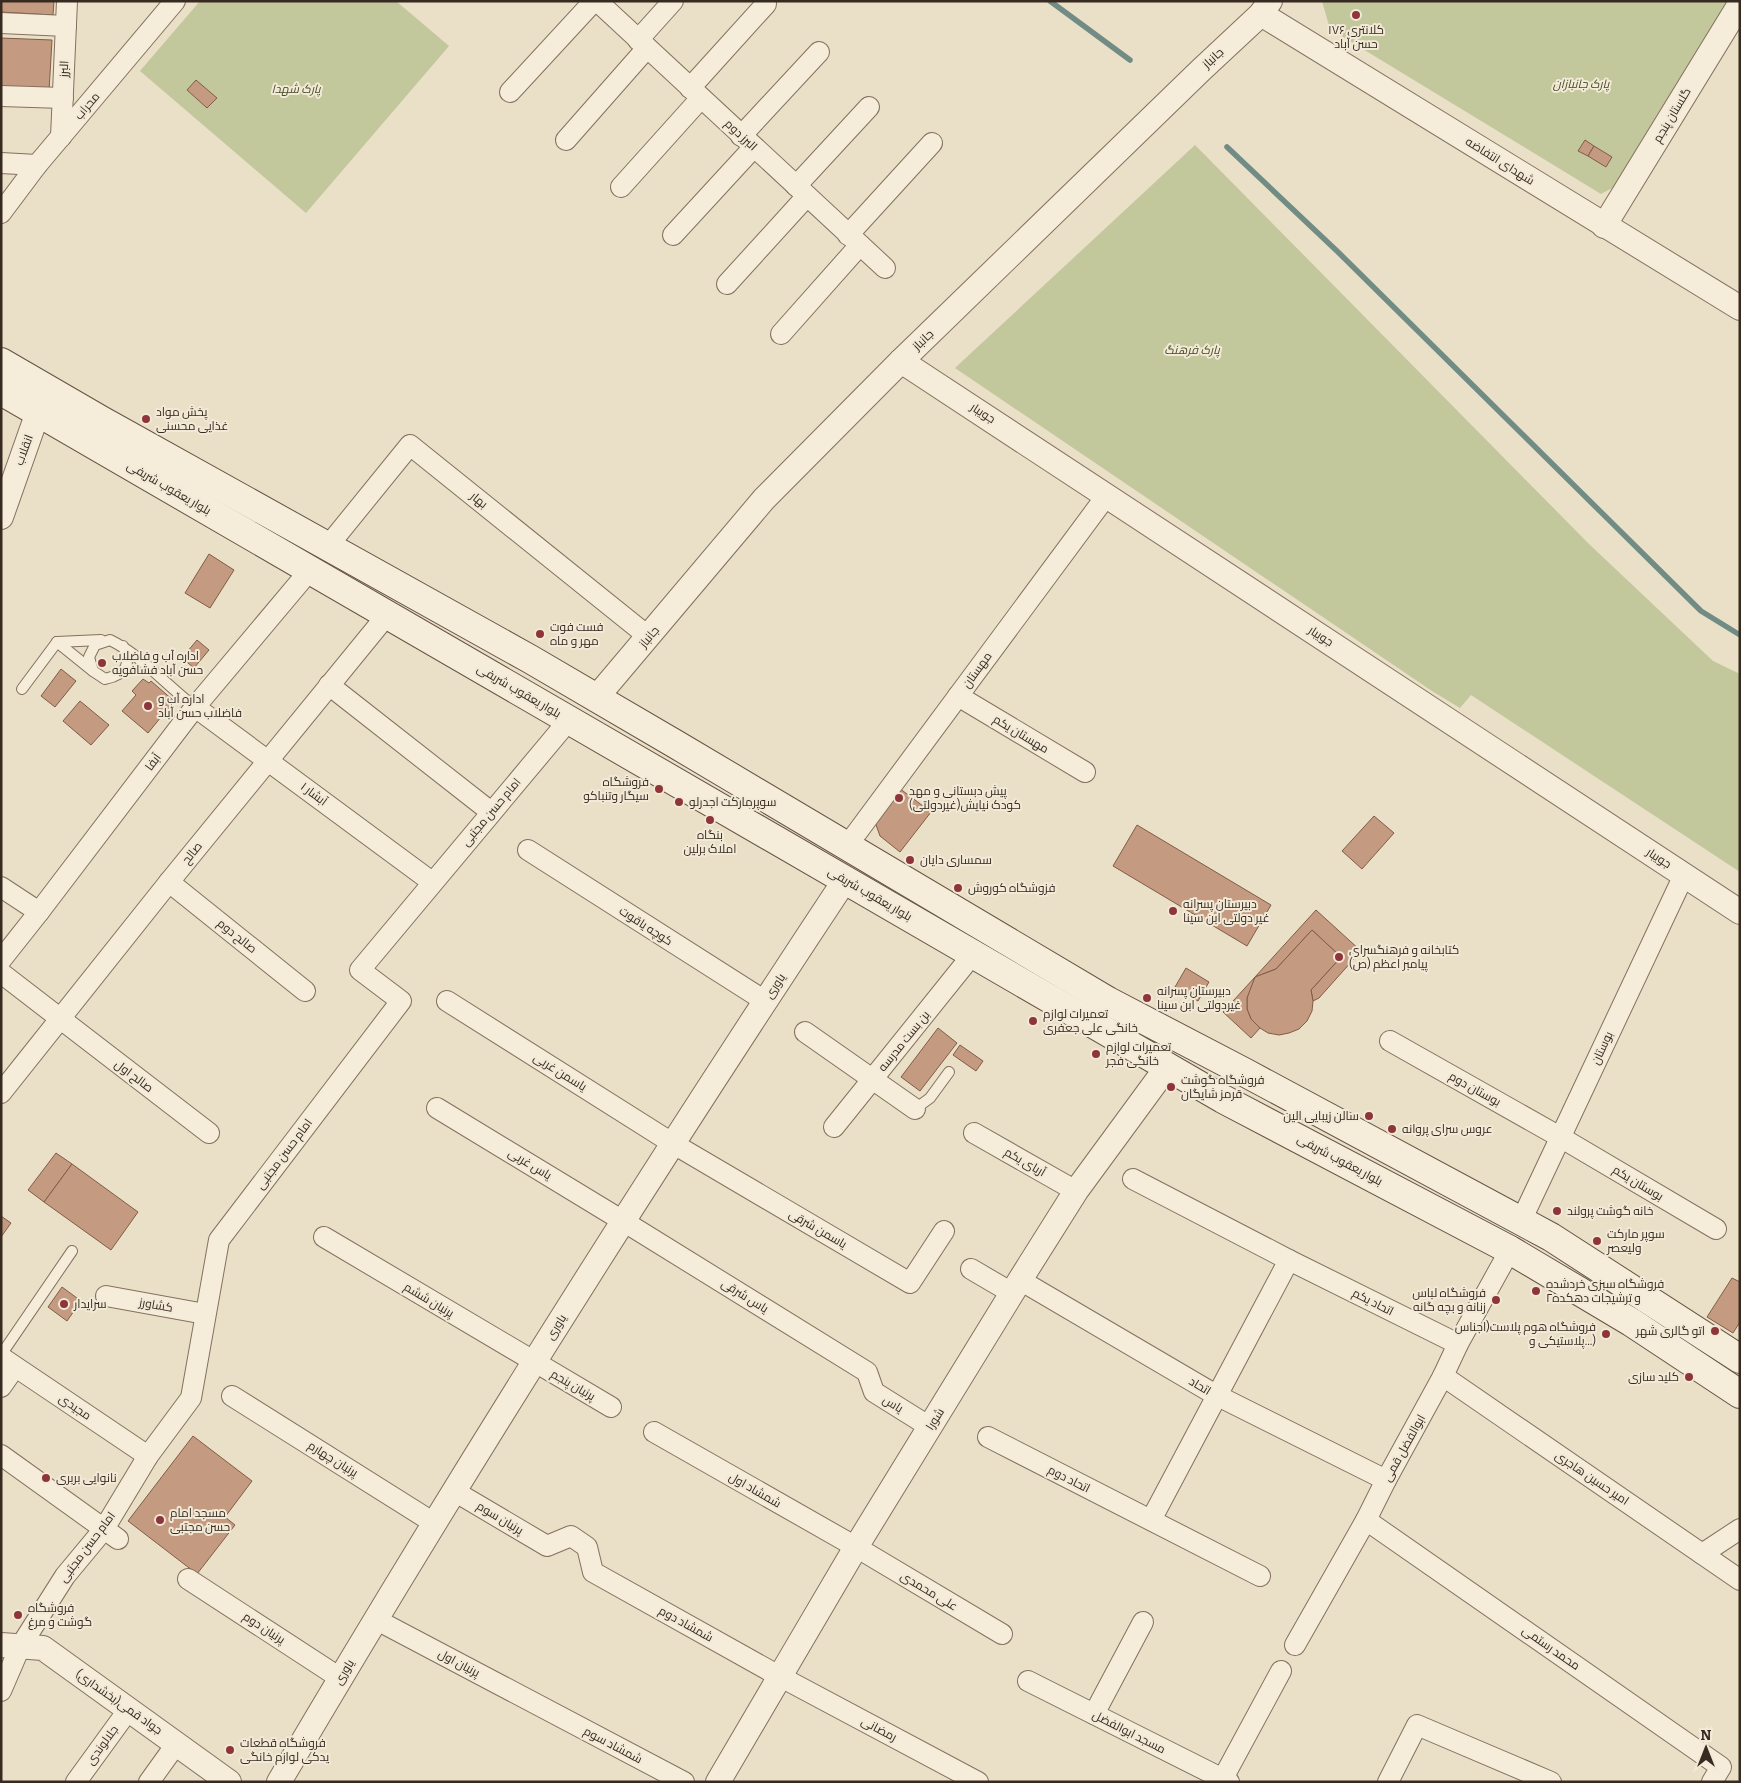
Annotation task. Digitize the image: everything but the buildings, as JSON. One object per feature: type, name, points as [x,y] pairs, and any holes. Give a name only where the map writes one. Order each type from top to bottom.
[{"type":"main road","name":"بلوار یعقوب شریفی","points":[[1,362],[44,401],[310,570],[1223,1099],[1510,1250],[1631,1322],[1740,1394]]},
{"type":"main road","name":"بلوار یعقوب شریفی","points":[[1,391],[44,401],[328,546],[596,698],[1108,1001],[1551,1238],[1740,1359]]},
{"type":"main road","points":[[569,720],[596,698]]},
{"type":"main road","points":[[845,880],[848,846]]},
{"type":"main road","points":[[1167,1067],[1185,1041]]},
{"type":"street","name":"البرز","points":[[61,137],[67,1]]},
{"type":"street","name":"محراب","points":[[1,213],[37,165],[175,1]]},
{"type":"street","points":[[510,92],[596,1]]},
{"type":"street","name":"البرز دوم","points":[[596,1],[885,268]]},
{"type":"street","points":[[566,140],[643,44],[673,1]]},
{"type":"street","points":[[621,187],[766,4]]},
{"type":"street","name":"گلستان پنجم","points":[[1604,226],[1740,4]]},
{"type":"street","name":"شهدای انتفاضه","points":[[1265,7],[1604,226],[1740,308]]},
{"type":"street","name":"جانباز","points":[[596,698],[764,499],[902,361],[1265,7]]},
{"type":"street","points":[[1,23],[66,26]]},
{"type":"street","points":[[673,235],[819,52]]},
{"type":"street","points":[[1,96],[63,98]]},
{"type":"street","points":[[727,284],[869,107]]},
{"type":"street","points":[[780,334],[932,143]]},
{"type":"street","points":[[1,164],[37,165]]},
{"type":"street","name":"جویبار","points":[[902,361],[1740,912]]},
{"type":"street","name":"انقلاب","points":[[1,517],[7,482],[44,401]]},
{"type":"street","name":"بهار","points":[[328,546],[410,445],[649,637]]},
{"type":"street","name":"مهستان","points":[[848,846],[1107,495]]},
{"type":"street","name":"آبفا","points":[[1,960],[195,707],[310,570]]},
{"type":"street","name":"صالح","points":[[1,1093],[267,760],[387,614]]},
{"type":"street","points":[[329,685],[490,812]]},
{"type":"street","name":"مهستان یکم","points":[[958,696],[1084,772]]},
{"type":"street","name":"آبشار ۱","points":[[195,707],[432,882]]},
{"type":"street","name":"امام حسن مجتبی","points":[[1,1691],[11,1646],[65,1576],[111,1534],[148,1456],[191,1398],[219,1240],[401,1001],[360,970],[490,812],[569,720]]},
{"type":"street","name":"کوچه یاقوت","points":[[528,850],[764,1001]]},
{"type":"street","name":"بوستان","points":[[1521,1221],[1684,875]]},
{"type":"street","name":"یاوری","points":[[279,1782],[434,1523],[623,1220],[764,1001],[845,880]]},
{"type":"street","name":"صالح دوم","points":[[169,882],[305,991]]},
{"type":"street","points":[[1,887],[39,912]]},
{"type":"street","name":"بن بست مدرسه","points":[[834,1127],[974,954]]},
{"type":"street","name":"صالح اول","points":[[1,973],[209,1133]]},
{"type":"street","name":"یاسمن غربی","points":[[448,1001],[672,1143]]},
{"type":"street","points":[[805,1032],[915,1110]]},
{"type":"street","name":"بوستان دوم","points":[[1390,1041],[1560,1136]]},
{"type":"street","name":"شورا","points":[[718,1782],[856,1548],[1016,1286],[1076,1191],[1167,1067]]},
{"type":"street","name":"یاس غربی","points":[[437,1108],[623,1220]]},
{"type":"street","name":"آریای یکم","points":[[974,1133],[1076,1191]]},
{"type":"street","name":"بوستان یکم","points":[[1560,1136],[1716,1229]]},
{"type":"street","name":"یاسمن شرقی","points":[[672,1143],[910,1283],[944,1231]]},
{"type":"street","name":"اتحاد یکم","points":[[1133,1179],[1289,1260],[1458,1344]]},
{"type":"street","name":"یاس شرقی","points":[[623,1220],[867,1372]]},
{"type":"street","name":"پرنیان ششم","points":[[324,1237],[534,1362]]},
{"type":"street","name":"ابوالفضل قمی","points":[[1295,1645],[1366,1520],[1443,1376],[1458,1344],[1510,1250]]},
{"type":"street","points":[[1151,1520],[1289,1260]]},
{"type":"street","name":"اتحاد","points":[[971,1269],[1016,1286],[1216,1395],[1386,1480]]},
{"type":"street","name":"کشاورز","points":[[106,1296],[205,1314]]},
{"type":"street","points":[[1,1387],[6,1360]]},
{"type":"street","name":"مجیدی","points":[[6,1360],[148,1456]]},
{"type":"street","name":"پرنیان پنجم","points":[[534,1362],[611,1407]]},
{"type":"street","name":"یاس","points":[[867,1372],[874,1392],[930,1427]]},
{"type":"street","name":"امیر حسین هاجری","points":[[1443,1376],[1740,1580]]},
{"type":"street","name":"پرنیان چهارم","points":[[232,1396],[434,1523]]},
{"type":"street","name":"شمشاد اول","points":[[654,1432],[856,1548]]},
{"type":"street","name":"اتحاد دوم","points":[[988,1437],[1260,1576]]},
{"type":"street","points":[[1,1455],[111,1534]]},
{"type":"street","name":"پرنیان سوم","points":[[454,1491],[547,1546],[571,1536],[587,1548],[593,1572]]},
{"type":"street","name":"محمد رستمی","points":[[1366,1520],[1721,1767],[1712,1782]]},
{"type":"street","points":[[1702,1554],[1740,1529]]},
{"type":"street","name":"علی محمدی","points":[[856,1548],[1002,1634]]},
{"type":"street","name":"شمشاد دوم","points":[[593,1572],[780,1676]]},
{"type":"street","name":"پرنیان دوم","points":[[188,1578],[340,1678]]},
{"type":"street","name":"پرنیان اول","points":[[376,1619],[543,1708]]},
{"type":"street","points":[[1094,1714],[1143,1622]]},
{"type":"street","name":"جواد قمی(بخشداری)","points":[[11,1646],[43,1648],[229,1782]]},
{"type":"street","points":[[1224,1781],[1281,1671]]},
{"type":"street","name":"رمضانی","points":[[780,1676],[978,1782]]},
{"type":"street","name":"مسجد ابوالفضل","points":[[1028,1681],[1224,1781]]},
{"type":"street","name":"شمشاد سوم","points":[[543,1708],[684,1782]]},
{"type":"street","name":"جلالوندی","points":[[76,1782],[129,1709]]},
{"type":"street","points":[[1388,1782],[1417,1725],[1551,1782]]},
{"type":"street","points":[[150,1782],[177,1744]]},
{"type":"lane","points":[[57,642],[110,640],[123,646],[195,707]]},
{"type":"lane","points":[[93,671],[89,657],[95,645],[110,640]]},
{"type":"lane","points":[[57,642],[105,679],[118,676],[126,667],[139,660]]},
{"type":"lane","points":[[22,689],[57,642]]},
{"type":"lane","points":[[123,646],[128,656],[126,667]]},
{"type":"lane","points":[[915,1110],[930,1098],[949,1072]]},
{"type":"lane","points":[[6,1360],[72,1250]]},
{"type":"green space","name":"پارک شهدا","points":[[200,1],[396,1],[449,46],[306,213],[140,71]]},
{"type":"green space","name":"پارک جانبازان","points":[[1322,1],[1729,1],[1616,186],[1601,194],[1330,29]]},
{"type":"green space","name":"پارک فرهنگ","points":[[1195,145],[1589,544],[1713,661],[1740,674],[1740,872],[1471,695],[1460,708],[1432,691],[955,368]]},
{"type":"waterway","points":[[1050,1],[1130,60]]},
{"type":"waterway","points":[[1227,147],[1338,252],[1701,611],[1740,635]]},
{"type":"place","name":"کلانتری ۱۷۶ حسن آباد","points":[[1356,15]]},
{"type":"place","name":"پخش مواد غذایی محسنی","points":[[146,419]]},
{"type":"place","name":"فست فوت مهر و ماه","points":[[540,634]]},
{"type":"place","name":"اداره آب و فاضلاب حسن آباد فشافویه","points":[[102,663]]},
{"type":"place","name":"اداره آب و فاضلاب حسن آباد","points":[[148,706]]},
{"type":"place","name":"فروشگاه سیگار وتنباکو","points":[[659,789]]},
{"type":"place","name":"پیش دبستانی و مهد کودک نیایش(غیردولتی)","points":[[899,798]]},
{"type":"place","name":"سوپرمارکت اجدرلو","points":[[679,802]]},
{"type":"place","name":"بنگاه املاک برلین","points":[[710,820]]},
{"type":"place","name":"سمساری دایان","points":[[910,860]]},
{"type":"place","name":"فزوشگاه کوروش","points":[[958,888]]},
{"type":"place","name":"دبیرستان پسرانه غیر دولتی ابن سینا","points":[[1173,911]]},
{"type":"place","name":"کتابخانه و فرهنگسرای پیامبر اعظم (ص)","points":[[1339,957]]},
{"type":"place","name":"دبیرستان پسرانه غیردولتی ابن سینا","points":[[1147,998]]},
{"type":"place","name":"تعمیرات لوازم خانگی علی جعفری","points":[[1033,1021]]},
{"type":"place","name":"تعمیرات لوازم خانگی فجر","points":[[1096,1054]]},
{"type":"place","name":"فروشگاه گوشت قرمز شایگان","points":[[1171,1087]]},
{"type":"place","name":"سالن زیبایی الین","points":[[1369,1116]]},
{"type":"place","name":"عروس سرای پروانه","points":[[1392,1129]]},
{"type":"place","name":"خانه گوشت پرولند","points":[[1557,1211]]},
{"type":"place","name":"سوپر مارکت ولیعصر","points":[[1597,1241]]},
{"type":"place","name":"فروشگاه سبزی خردشده و ترشیجات دهکده۲","points":[[1536,1291]]},
{"type":"place","name":"فروشگاه لباس زنانه و بچه گانه","points":[[1496,1300]]},
{"type":"place","name":"سرایدار","points":[[64,1304]]},
{"type":"place","name":"اتو گالری شهر","points":[[1715,1331]]},
{"type":"place","name":"فروشگاه هوم پلاست(اجناس پلاستیکی و...)","points":[[1606,1334]]},
{"type":"place","name":"کلید سازی","points":[[1689,1377]]},
{"type":"place","name":"نانوایی بربری","points":[[46,1478]]},
{"type":"place","name":"مسجد امام حسن مجتبی","points":[[160,1520]]},
{"type":"place","name":"فروشگاه گوشت و مرغ","points":[[18,1615]]},
{"type":"place","name":"فروشگاه قطعات یدکی لوازم خانگی","points":[[230,1750]]}]
